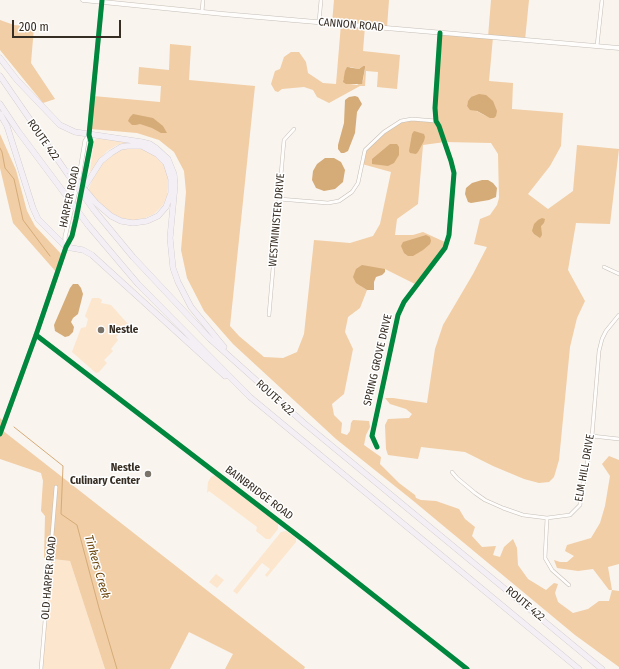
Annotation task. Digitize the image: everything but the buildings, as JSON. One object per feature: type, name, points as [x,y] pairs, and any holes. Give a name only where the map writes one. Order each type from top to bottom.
[{"type":"highway","points":[[0,58],[17,80],[60,125],[75,132],[89,135],[150,144],[168,159],[174,174],[175,185],[170,238],[171,257],[178,282],[191,307],[221,344],[280,402]]},
{"type":"highway","name":"ROUTE 422","points":[[0,76],[52,153],[69,174],[94,210],[133,257],[210,339],[304,423],[602,669]]},
{"type":"highway","name":"ROUTE 422","points":[[0,104],[18,131],[88,225],[138,284],[250,397],[579,669]]},
{"type":"highway","points":[[0,114],[7,126],[33,208],[38,218],[66,247],[83,250],[92,255],[216,370],[250,397]]},
{"type":"highway","points":[[69,174],[96,203],[110,216],[121,221],[133,223],[147,221],[158,216],[166,207],[171,193],[172,179],[166,163],[157,154],[142,146],[127,146],[121,147],[101,161],[82,191]]},
{"type":"main road","name":"CANNON ROAD","points":[[83,0],[202,12],[619,48]]},
{"type":"street","points":[[202,12],[203,0]]},
{"type":"street","points":[[319,22],[321,0]]},
{"type":"street","points":[[597,46],[602,0]]},
{"type":"street","name":"HARPER ROAD","points":[[0,434],[66,247],[72,236],[91,142],[89,135],[102,1]]},
{"type":"street","name":"SPRING GROVE DRIVE","points":[[377,446],[372,436],[398,315],[404,302],[445,248],[449,235],[454,173],[451,160],[436,121],[435,108],[440,33]]},
{"type":"street","points":[[279,199],[328,203],[339,201],[352,192],[358,183],[365,150],[384,132],[401,121],[412,119],[436,121]]},
{"type":"street","name":"WESTMINISTER DRIVE","points":[[269,315],[284,140],[294,129]]},
{"type":"street","name":"HARPER ROAD","points":[[66,247],[65,237],[79,177],[85,141],[89,135]]},
{"type":"street","points":[[604,267],[619,274]]},
{"type":"street","name":"ELM HILL DRIVE","points":[[452,472],[457,478],[485,500],[503,508],[523,515],[547,518],[570,515],[580,505],[592,436],[599,351],[606,331],[619,315]]},
{"type":"street","name":"BAINBRIDGE ROAD","points":[[36,335],[306,542],[467,669]]},
{"type":"street","points":[[592,436],[619,439]]},
{"type":"street","name":"OLD HARPER ROAD","points":[[41,669],[56,487]]},
{"type":"street","points":[[547,518],[545,558],[552,570],[569,585]]},
{"type":"shaded area","points":[[334,0],[389,0],[387,28],[365,26],[363,51],[400,55],[397,89],[377,87],[378,72],[366,71],[365,86],[360,86],[329,103],[317,97],[313,90],[304,87],[282,89],[278,92],[275,91],[271,84],[275,71],[280,69],[284,57],[291,52],[299,52],[306,62],[308,73],[323,83],[336,84],[341,24],[332,23]],"holes":[[[363,66],[365,68],[363,81],[357,85],[350,84],[343,80],[350,67],[359,69]]]},
{"type":"shaded area","points":[[491,0],[529,0],[525,40],[493,37],[489,81],[513,83],[512,109],[563,113],[561,146],[550,166],[528,194],[548,209],[573,191],[577,145],[619,149],[610,224],[576,223],[568,270],[585,301],[577,318],[570,347],[559,460],[554,477],[549,482],[539,483],[524,479],[465,452],[421,447],[418,459],[388,455],[386,449],[385,425],[388,419],[409,418],[412,414],[406,409],[390,404],[385,398],[427,403],[435,349],[443,325],[487,247],[474,244],[480,219],[490,215],[497,205],[499,198],[498,154],[491,143],[445,142],[423,145],[418,204],[397,219],[395,235],[413,235],[423,232],[447,243],[417,285],[385,269],[361,286],[367,290],[360,308],[348,317],[345,332],[353,349],[344,394],[332,404],[334,415],[342,423],[341,433],[347,435],[350,431],[353,420],[369,421],[370,427],[366,435],[364,445],[381,457],[380,464],[399,483],[415,495],[416,498],[421,500],[436,501],[459,509],[465,519],[475,527],[472,536],[482,547],[496,546],[493,555],[500,557],[504,547],[513,539],[517,548],[518,565],[528,579],[546,590],[554,583],[558,584],[555,593],[558,602],[573,613],[588,609],[599,601],[609,601],[612,590],[619,591],[619,667],[575,635],[336,439],[233,344],[204,311],[187,278],[181,250],[186,192],[184,171],[174,152],[159,140],[137,133],[90,129],[93,96],[160,102],[161,86],[138,84],[139,67],[169,70],[170,44],[191,46],[189,80],[255,86],[230,326],[239,336],[264,357],[283,358],[297,352],[304,334],[314,240],[350,243],[373,236],[380,224],[391,172],[362,164],[365,150],[384,132],[401,121],[412,119],[436,120],[441,35],[488,37]],"holes":[[[471,97],[494,118],[484,115],[467,106]]]},
{"type":"shaded area","points":[[0,20],[14,25],[34,27],[31,63],[55,99],[43,103],[0,50]]},
{"type":"shaded area","points":[[365,66],[365,68],[362,84],[346,84],[343,82],[347,67],[359,69]]},
{"type":"shaded area","points":[[479,94],[486,95],[493,101],[497,111],[494,118],[490,118],[477,111],[470,110],[467,106],[471,97]]},
{"type":"shaded area","points":[[349,97],[358,97],[362,104],[357,112],[355,133],[348,151],[341,153],[338,149],[338,145],[344,123],[345,100]]},
{"type":"shaded area","points":[[133,114],[153,118],[163,126],[167,133],[161,133],[140,124],[132,125],[128,121]]},
{"type":"shaded area","points":[[414,131],[424,134],[425,137],[416,154],[410,153],[409,151],[412,134]]},
{"type":"shaded area","points":[[0,134],[16,170],[27,211],[35,226],[63,256],[57,273],[13,223],[0,168]]},
{"type":"shaded area","points":[[103,138],[127,141],[127,143],[117,145],[107,151],[99,160],[92,172],[90,171],[94,141],[96,139]]},
{"type":"shaded area","points":[[390,144],[397,144],[399,147],[399,155],[394,163],[388,166],[372,164],[372,159]]},
{"type":"shaded area","points":[[121,148],[142,148],[152,152],[164,165],[169,178],[167,197],[163,205],[154,214],[134,221],[114,215],[88,191],[93,178],[103,162]]},
{"type":"shaded area","points":[[325,158],[334,158],[341,162],[345,170],[343,182],[335,189],[324,191],[316,188],[312,180],[313,171],[317,164]]},
{"type":"shaded area","points":[[488,180],[493,183],[497,188],[496,197],[489,200],[471,203],[468,202],[465,194],[466,188],[472,183]]},
{"type":"shaded area","points":[[542,218],[545,219],[541,226],[542,235],[540,238],[532,231],[534,224]]},
{"type":"shaded area","points":[[426,235],[430,237],[431,241],[430,244],[423,250],[413,256],[408,256],[404,253],[401,246],[403,242]]},
{"type":"shaded area","points":[[362,265],[385,269],[385,272],[382,275],[376,277],[374,282],[374,290],[367,290],[356,283],[353,277],[356,269]]},
{"type":"shaded area","points":[[73,284],[78,284],[83,294],[78,314],[71,322],[74,327],[73,332],[69,336],[65,337],[55,331],[54,325]]},
{"type":"shaded area","points":[[92,298],[99,298],[102,300],[101,303],[111,305],[128,324],[130,330],[127,333],[119,334],[116,337],[118,340],[111,349],[113,351],[104,360],[107,363],[99,372],[96,373],[72,352],[81,328],[86,327],[88,319],[85,316]]},
{"type":"shaded area","points":[[0,418],[4,422],[2,430],[305,667],[304,669],[225,669],[233,654],[189,632],[170,669],[105,669],[70,561],[44,558],[45,516],[41,511],[43,481],[41,473],[0,459]]},
{"type":"shaded area","points":[[609,456],[619,460],[619,564],[608,567],[612,590],[609,590],[593,569],[578,571],[557,568],[554,560],[567,562],[574,556],[565,551],[567,545],[591,538],[600,523],[605,506],[610,476],[602,464]]},
{"type":"shaded area","points":[[217,474],[278,520],[278,529],[270,539],[266,539],[256,531],[257,527],[209,491],[207,493],[208,482],[211,477]]},
{"type":"shaded area","points":[[286,531],[296,538],[296,542],[267,577],[265,575],[270,569],[262,563],[237,594],[233,591],[281,532]]},
{"type":"shaded area","points":[[51,559],[70,561],[105,669],[41,669]]},
{"type":"shaded area","points":[[216,574],[224,580],[217,588],[209,582]]},
{"type":"waterway","name":"Tinkers Creek","points":[[0,148],[5,168],[14,179],[23,220],[50,256]]},
{"type":"waterway","name":"Tinkers Creek","points":[[14,427],[63,466],[61,514],[77,525],[117,669]]},
{"type":"cycle path","points":[[0,434],[66,247],[72,236],[76,219],[91,142],[89,135],[102,0]]},
{"type":"cycle path","points":[[377,447],[372,436],[398,315],[404,302],[445,248],[449,235],[454,173],[436,121],[435,108],[440,33]]},
{"type":"cycle path","points":[[36,335],[306,542],[467,669]]},
{"type":"place","name":"Nestle","points":[[101,330]]},
{"type":"place","name":"Nestle Culinary Center","points":[[148,474]]}]
